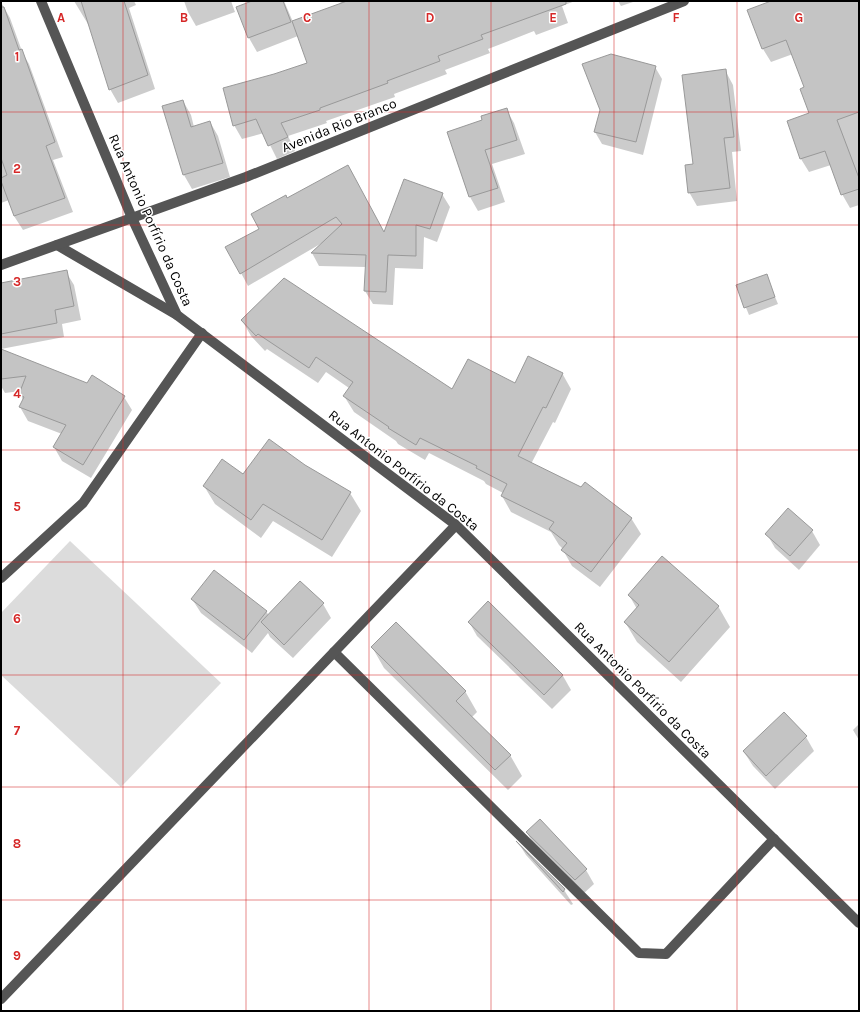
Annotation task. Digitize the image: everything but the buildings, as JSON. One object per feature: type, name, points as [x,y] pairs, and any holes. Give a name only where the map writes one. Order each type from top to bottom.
[{"type":"street","name":"Rua Antonio Porfírio da Costa","points":[[41,1],[132,218],[177,315],[456,525],[859,923]]},
{"type":"street","name":"Avenida Rio Branco","points":[[1,265],[246,178],[684,1]]},
{"type":"street","points":[[56,245],[177,315]]},
{"type":"street","points":[[1,578],[83,503],[202,333]]},
{"type":"street","points":[[1,999],[456,525]]},
{"type":"street","points":[[334,652],[639,953],[666,954],[774,840]]},
{"type":"shaded area","points":[[70,541],[221,683],[121,787],[1,675],[1,613]]}]
